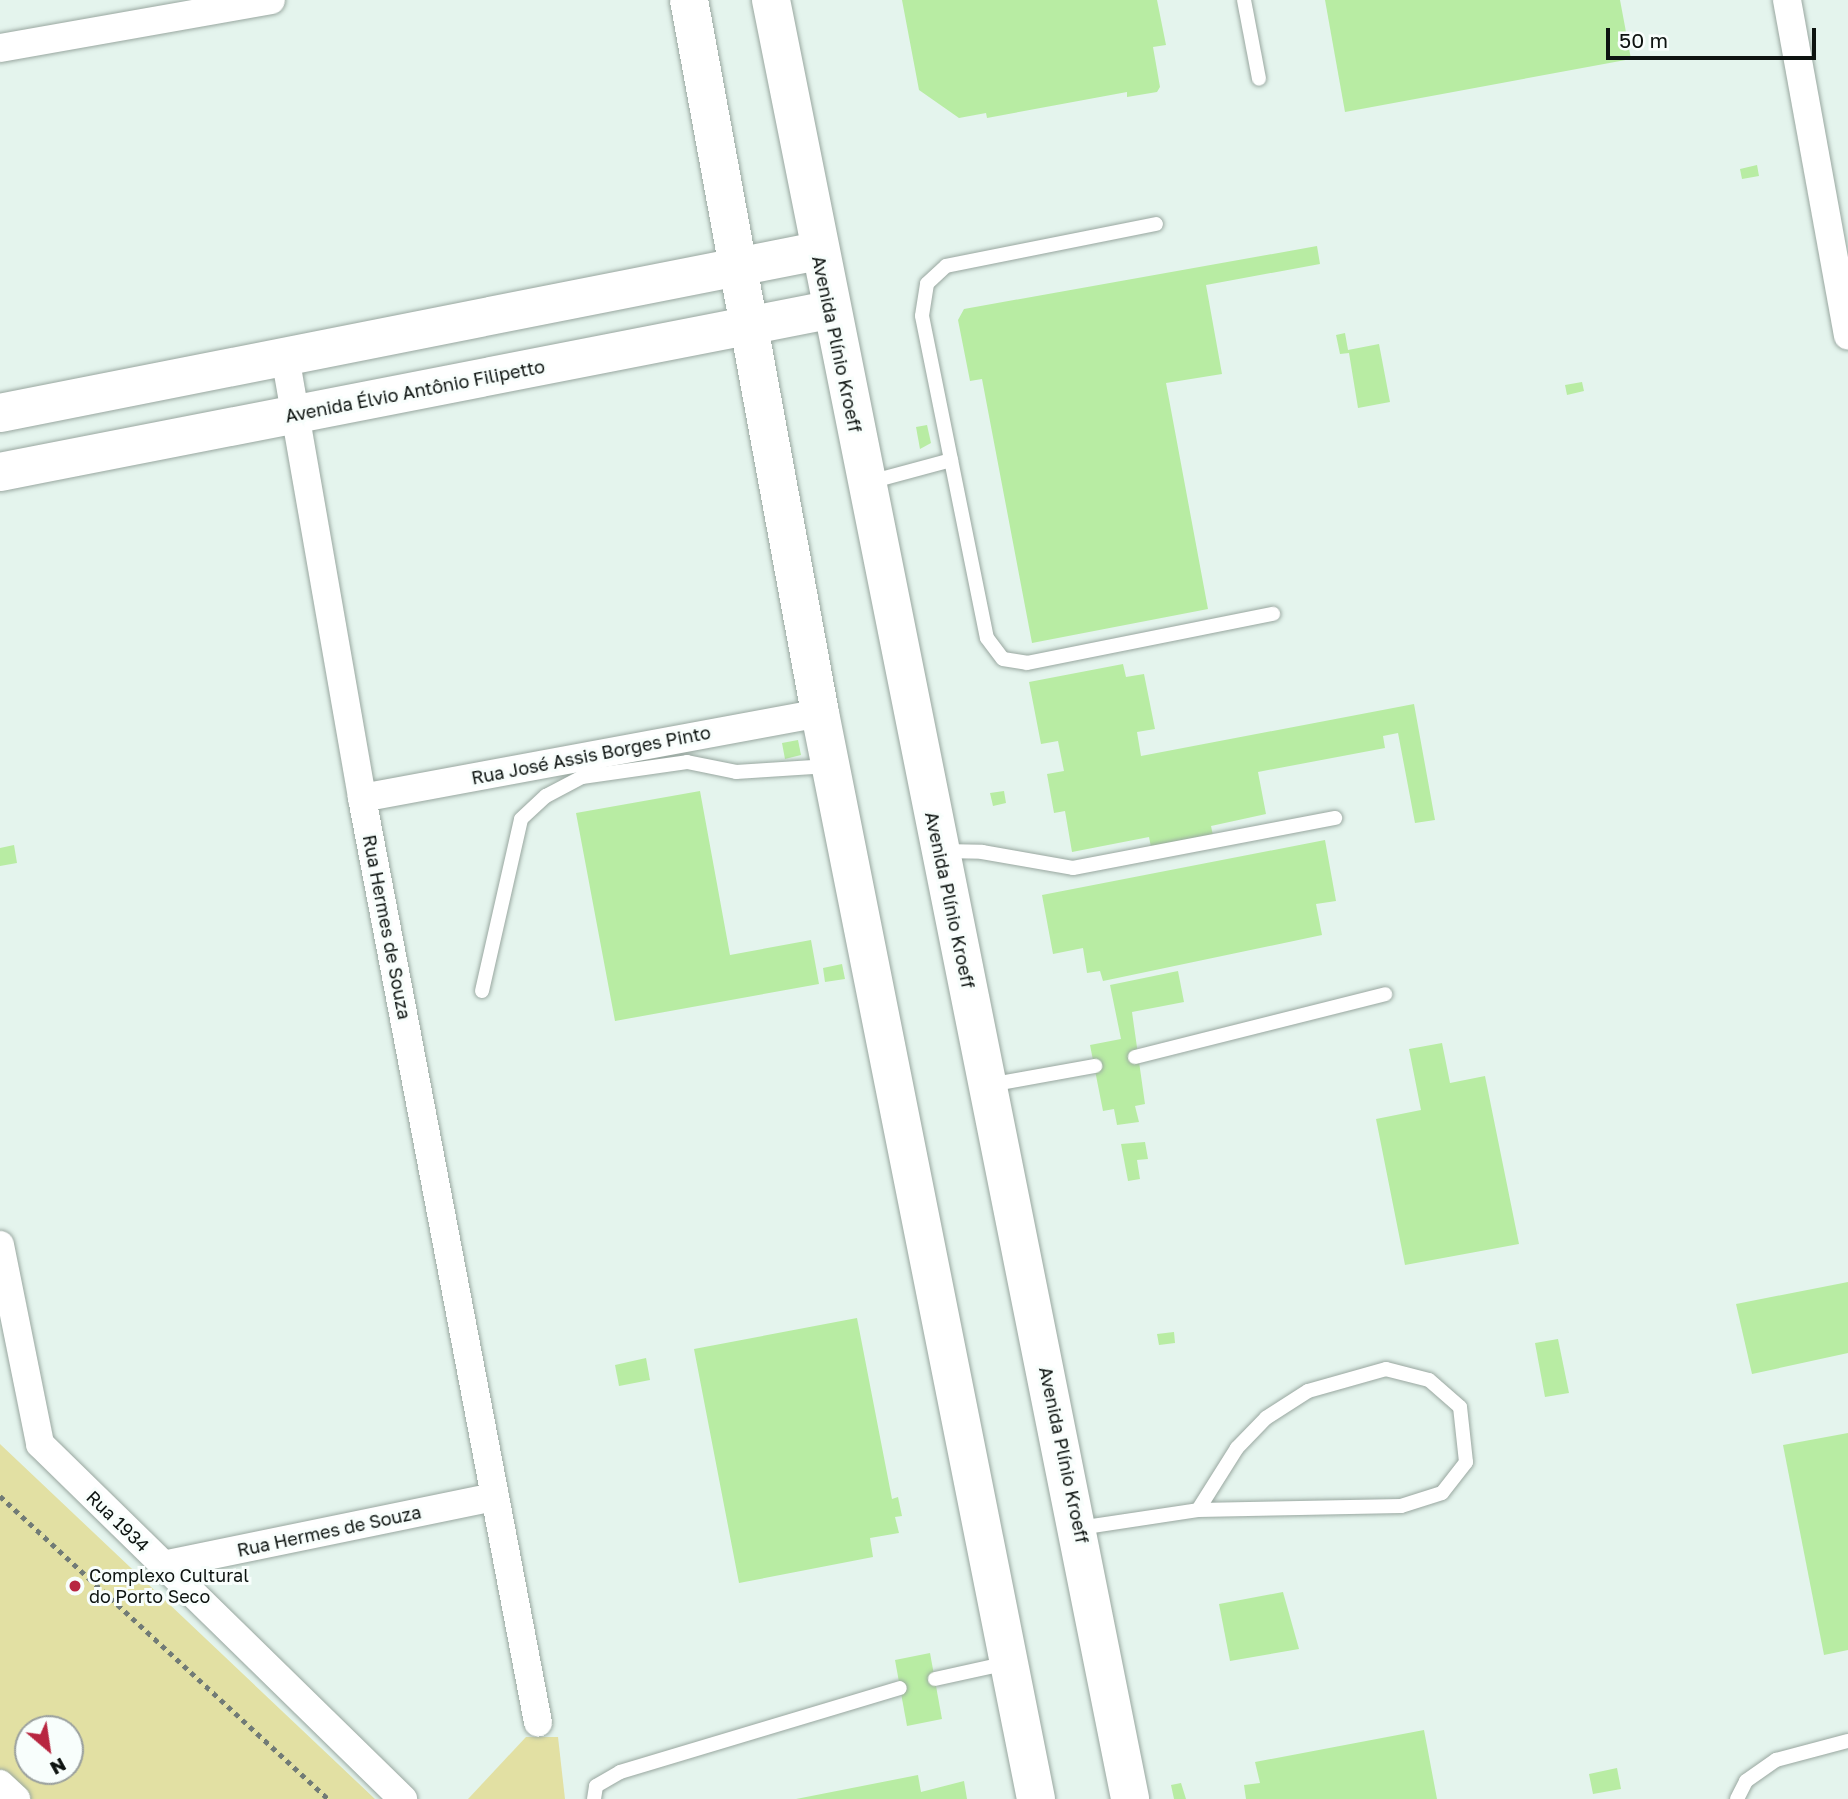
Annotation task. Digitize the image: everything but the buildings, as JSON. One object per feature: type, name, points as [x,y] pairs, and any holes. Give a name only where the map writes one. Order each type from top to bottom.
[{"type":"main road","points":[[689,0],[830,766],[1036,1799]]},
{"type":"main road","name":"Avenida Plínio Kroeff","points":[[771,0],[829,310],[1079,1528],[1130,1799]]},
{"type":"main road","points":[[0,413],[818,251]]},
{"type":"main road","name":"Avenida Élvio Antônio Filipetto","points":[[0,472],[829,310]]},
{"type":"street","points":[[0,48],[271,0]]},
{"type":"street","points":[[1787,0],[1848,335]]},
{"type":"street","name":"Rua Hermes de Souza","points":[[285,356],[362,798],[538,1722]]},
{"type":"street","name":"Rua José Assis Borges Pinto","points":[[362,798],[820,713]]},
{"type":"street","name":"Rua 1934","points":[[0,1245],[40,1444],[403,1799]]},
{"type":"street","name":"Rua Hermes de Souza","points":[[163,1565],[495,1497]]},
{"type":"street","points":[[0,1784],[16,1799]]},
{"type":"lane","points":[[1244,0],[1259,79]]},
{"type":"lane","points":[[1156,224],[946,266],[927,284],[922,316],[987,638],[1003,659],[1027,663],[1273,614]]},
{"type":"lane","points":[[866,483],[951,460]]},
{"type":"lane","points":[[482,990],[521,819],[546,796],[582,777],[687,762],[736,772],[830,766]]},
{"type":"lane","points":[[940,851],[982,852],[1022,863],[1073,868],[1335,818]]},
{"type":"lane","points":[[1135,1057],[1385,994]]},
{"type":"lane","points":[[988,1086],[1095,1066]]},
{"type":"lane","points":[[1079,1528],[1198,1510],[1401,1506],[1442,1493],[1466,1462],[1460,1407],[1429,1380],[1386,1369],[1308,1391],[1266,1418],[1237,1448],[1198,1510]]},
{"type":"lane","points":[[935,1679],[1009,1663]]},
{"type":"lane","points":[[594,1799],[596,1786],[620,1772],[900,1688]]},
{"type":"lane","points":[[1737,1799],[1746,1781],[1776,1760],[1848,1741]]},
{"type":"path","points":[[0,1496],[328,1799]]},
{"type":"shaded area","name":"Complexo Cultural do Porto Seco","points":[[0,1444],[375,1799],[0,1799]]},
{"type":"shaded area","points":[[526,1737],[558,1737],[565,1799],[468,1799]]},
{"type":"place","name":"Complexo Cultural do Porto Seco","points":[[75,1586]]}]
